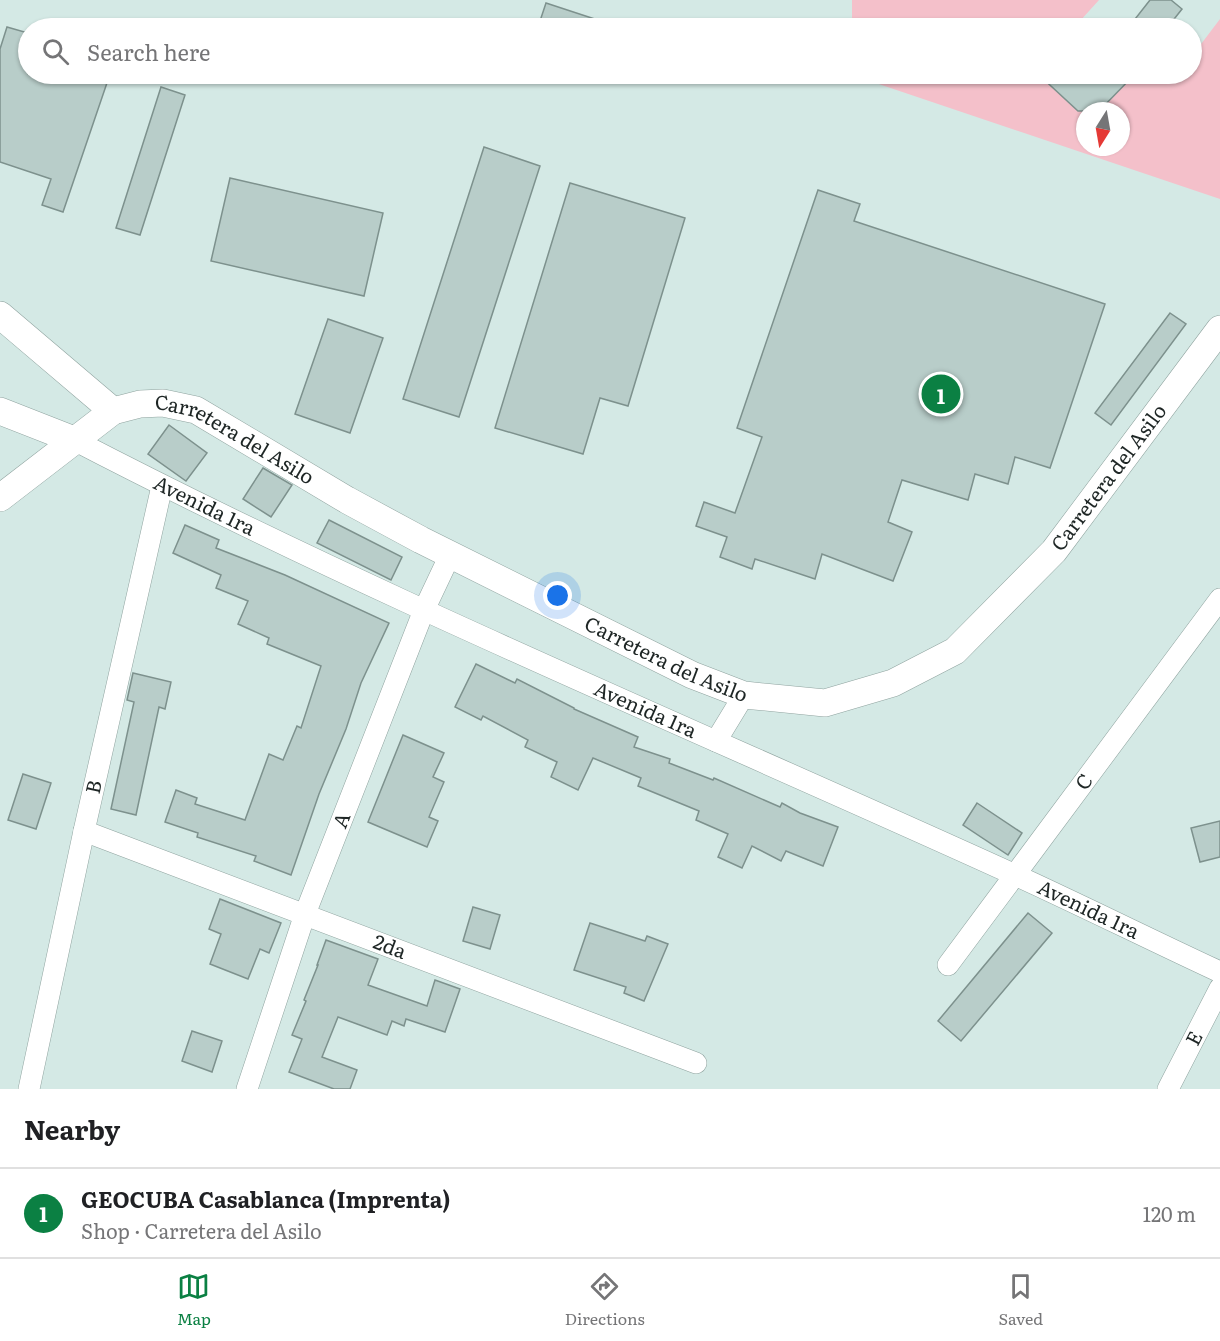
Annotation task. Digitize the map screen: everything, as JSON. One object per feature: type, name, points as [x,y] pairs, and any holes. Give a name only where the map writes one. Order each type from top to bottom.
[{"type":"street","points":[[0,315],[113,411],[107,426],[106,443],[117,462]]},
{"type":"street","name":"Carretera del Asilo","points":[[0,498],[113,411],[140,404],[163,403],[196,410],[347,500],[450,555],[692,675],[744,695],[825,703],[893,683],[955,651],[1054,551],[1220,329]]},
{"type":"street","points":[[0,411],[74,440]]},
{"type":"street","name":"Avenida 1ra","points":[[74,440],[162,486],[424,610],[1015,875],[1220,972]]},
{"type":"street","name":"B","points":[[28,1089],[162,486]]},
{"type":"street","name":"A","points":[[247,1089],[305,914],[424,610],[450,555]]},
{"type":"street","name":"C","points":[[948,965],[1220,599]]},
{"type":"street","points":[[716,741],[744,695]]},
{"type":"street","name":"2da","points":[[84,831],[696,1063]]},
{"type":"street","name":"E","points":[[1168,1089],[1220,988]]},
{"type":"shaded area","points":[[852,0],[1099,0],[1083,18],[852,18]]},
{"type":"shaded area","points":[[1220,19],[1220,199],[1092,156],[1130,156],[1130,102],[1076,102],[1076,150],[879,84],[1202,84],[1202,43]]},
{"type":"building","points":[[1150,0],[1171,0],[1182,9],[1175,18],[1136,18]]},
{"type":"building","points":[[546,3],[592,18],[541,18]]},
{"type":"building","points":[[7,27],[18,30],[18,84],[107,84],[63,212],[42,205],[51,179],[0,162],[0,49]]},
{"type":"building","points":[[1049,84],[1125,84],[1108,102],[1076,102],[1076,109]]},
{"type":"building","points":[[161,87],[185,95],[140,235],[116,228]]},
{"type":"building","points":[[484,147],[540,166],[459,417],[403,399]]},
{"type":"building","points":[[230,178],[383,213],[364,296],[211,261]]},
{"type":"building","points":[[570,183],[685,218],[628,406],[600,398],[583,454],[495,428]]},
{"type":"building","points":[[818,190],[860,204],[854,221],[1105,304],[1050,468],[1015,457],[1008,484],[975,474],[968,500],[902,480],[888,522],[912,532],[893,581],[822,554],[815,579],[755,559],[752,569],[720,557],[727,537],[696,526],[704,502],[735,513],[762,437],[737,428]]},
{"type":"building","points":[[1170,313],[1186,324],[1111,425],[1095,413]]},
{"type":"building","points":[[328,319],[383,338],[350,433],[295,414]]},
{"type":"building","points":[[169,425],[207,453],[186,481],[148,454]]},
{"type":"building","points":[[263,468],[292,485],[271,517],[243,499]]},
{"type":"building","points":[[329,520],[402,557],[391,580],[317,543]]},
{"type":"building","points":[[185,525],[219,540],[216,548],[285,575],[389,623],[361,683],[291,875],[254,861],[256,856],[197,837],[198,833],[165,822],[176,790],[197,798],[195,804],[245,820],[269,754],[283,760],[297,726],[301,728],[321,666],[267,644],[269,638],[238,624],[248,601],[216,588],[221,575],[173,553]]},
{"type":"building","points":[[476,664],[515,683],[517,679],[574,709],[638,737],[634,747],[670,759],[669,763],[713,780],[714,778],[780,807],[782,803],[800,813],[838,827],[823,866],[786,851],[781,861],[752,846],[742,868],[718,857],[728,834],[696,820],[699,811],[638,786],[641,778],[593,758],[578,790],[551,777],[557,762],[525,747],[528,740],[483,716],[481,720],[455,707]]},
{"type":"building","points":[[133,673],[171,682],[165,709],[159,707],[136,815],[111,809],[134,702],[127,700]]},
{"type":"building","points":[[403,735],[444,753],[433,777],[444,782],[429,817],[438,821],[427,847],[368,822]]},
{"type":"building","points":[[23,774],[51,783],[36,829],[8,820]]},
{"type":"building","points":[[977,803],[1022,833],[1008,855],[963,825]]},
{"type":"building","points":[[1220,821],[1220,857],[1200,862],[1191,828]]},
{"type":"building","points":[[220,899],[281,923],[269,953],[260,949],[248,979],[210,964],[221,934],[209,929]]},
{"type":"building","points":[[473,907],[500,915],[490,949],[463,941]]},
{"type":"building","points":[[1028,913],[1052,933],[961,1041],[938,1021]]},
{"type":"building","points":[[590,923],[645,941],[647,936],[668,944],[644,1001],[624,993],[626,987],[574,970]]},
{"type":"building","points":[[326,940],[378,959],[368,985],[427,1006],[435,980],[460,989],[445,1032],[406,1019],[404,1026],[392,1021],[387,1035],[338,1017],[322,1057],[357,1070],[350,1089],[334,1089],[289,1072],[302,1039],[292,1035]]},
{"type":"building","points":[[192,1031],[222,1041],[212,1072],[182,1061]]},
{"type":"place","name":"GEOCUBA Casablanca (Imprenta)","points":[[941,394]]}]
